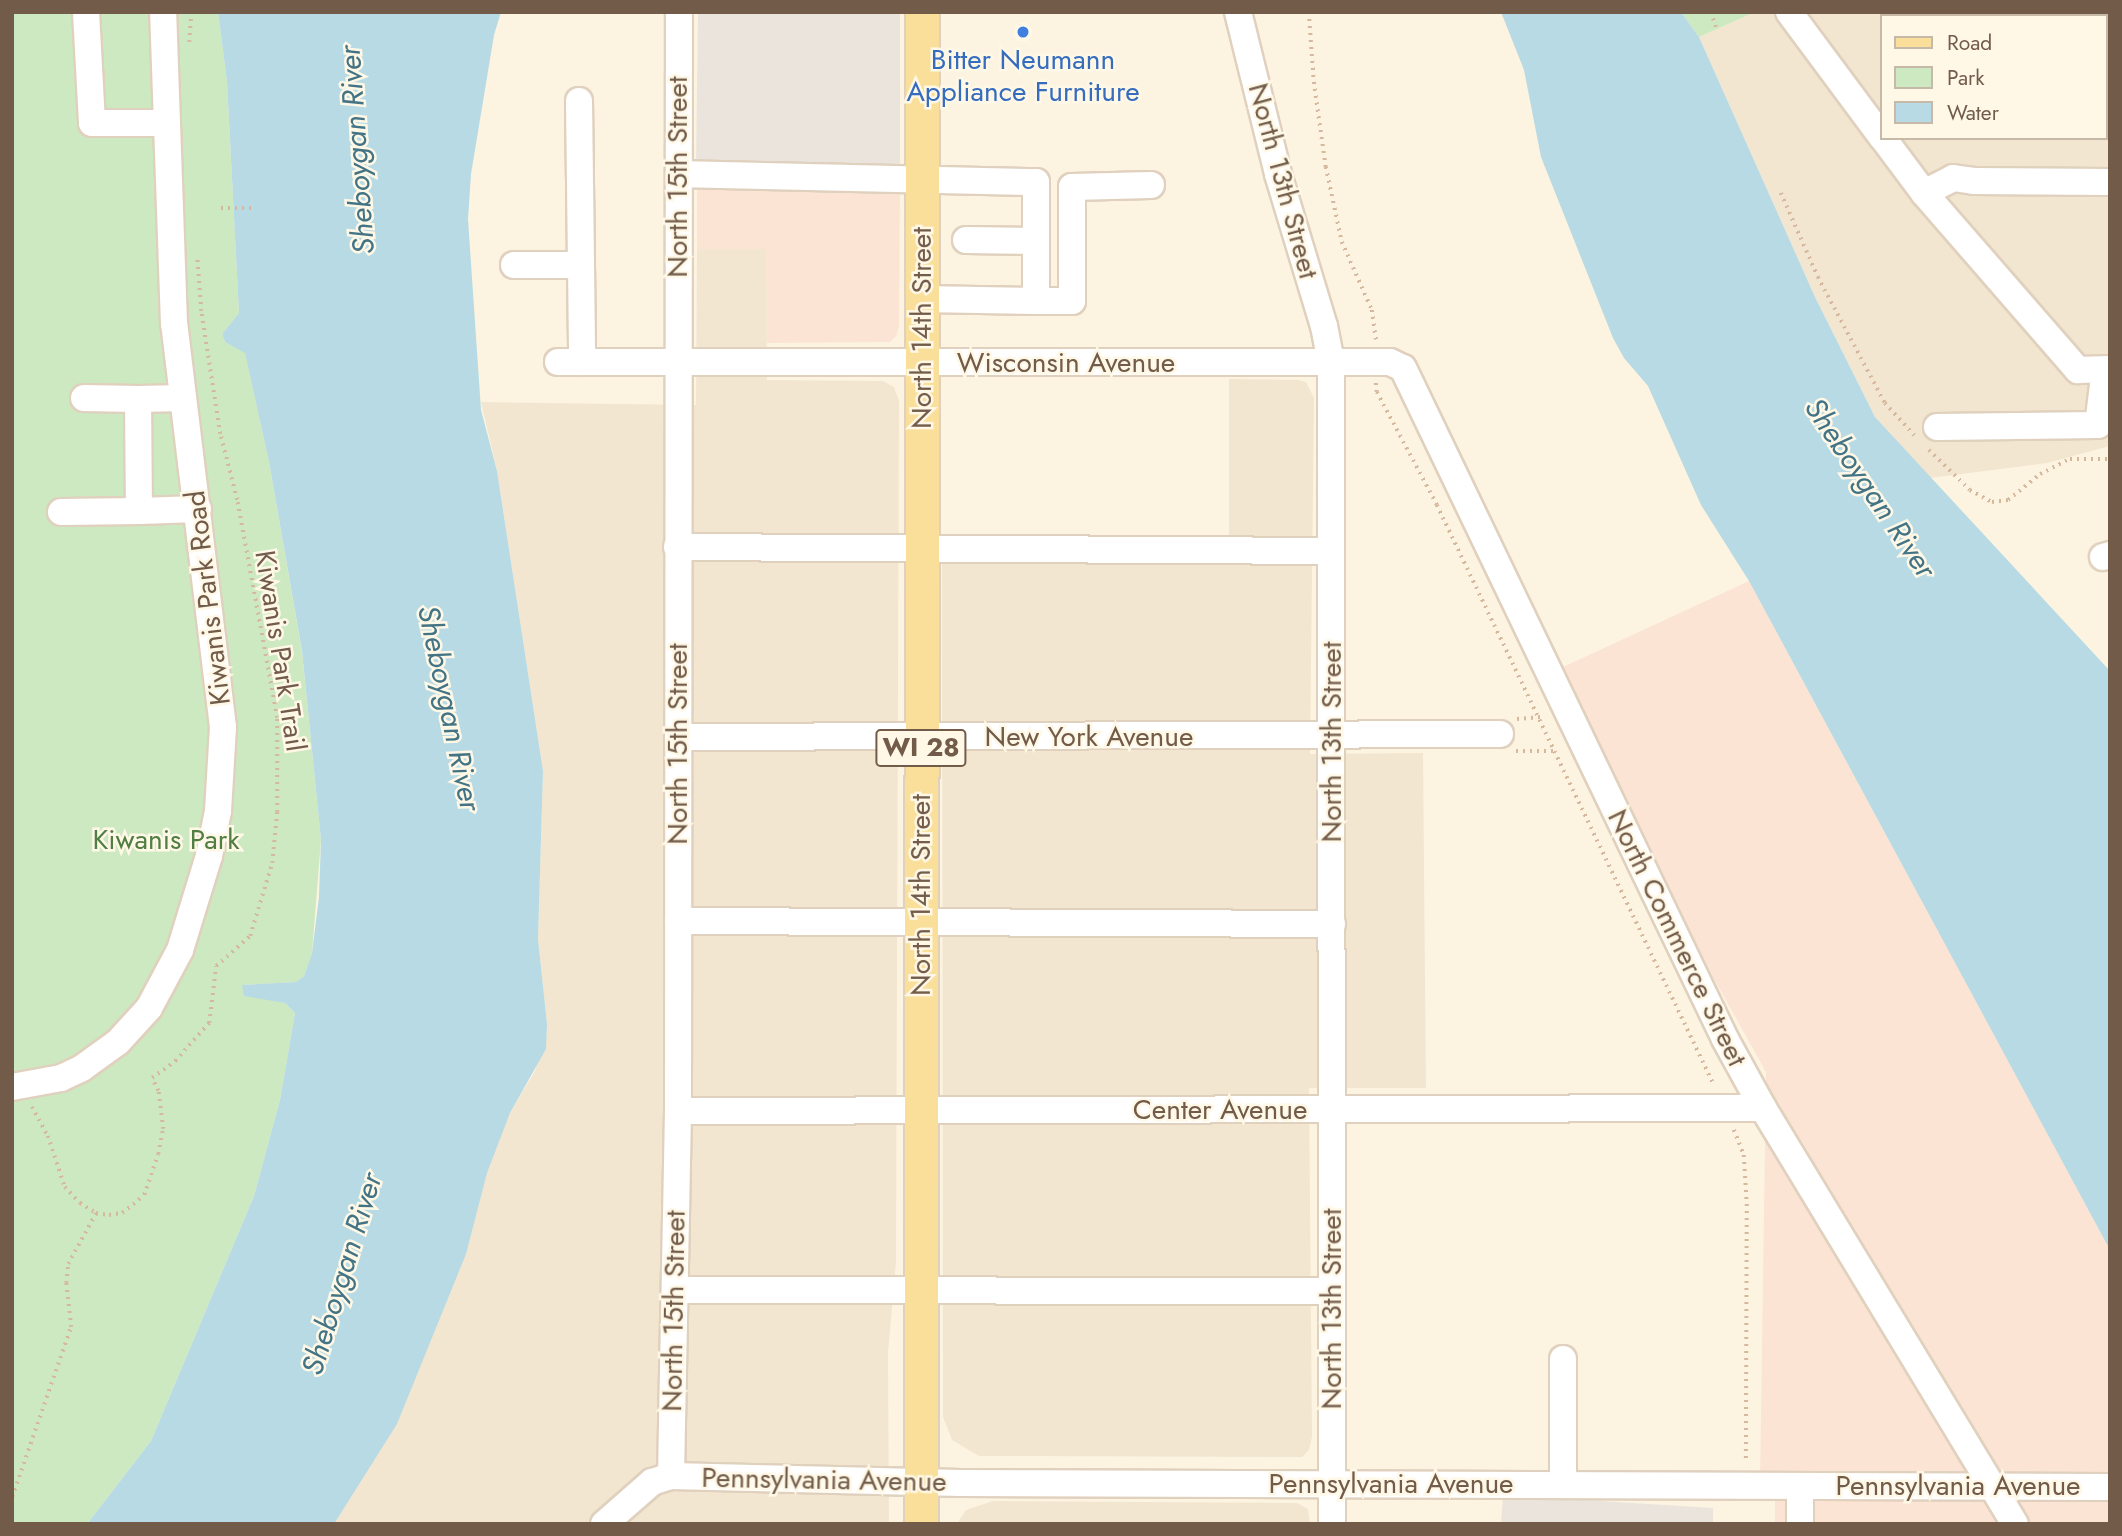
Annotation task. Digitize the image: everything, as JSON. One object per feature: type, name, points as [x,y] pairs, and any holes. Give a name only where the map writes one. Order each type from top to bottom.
[{"type":"main road","name":"North 14th Street","points":[[920,1483],[922,12]]},
{"type":"main road","name":"WI 28","points":[[920,1483],[920,1524]]},
{"type":"street","points":[[86,12],[92,123],[167,123]]},
{"type":"street","name":"Kiwanis Park Road","points":[[19,1087],[61,1078],[101,1057],[135,1026],[157,996],[180,950],[196,904],[218,811],[223,727],[174,324],[163,12]]},
{"type":"street","name":"North 15th Street","points":[[671,1476],[678,1111],[678,12]]},
{"type":"street","name":"North 13th Street","points":[[1238,12],[1278,174],[1324,326],[1331,363],[1332,1524]]},
{"type":"street","points":[[1789,12],[1881,135]]},
{"type":"street","points":[[514,265],[581,265],[579,101]]},
{"type":"street","points":[[1884,140],[1924,193],[2078,370],[2107,369],[2098,425],[1937,427]]},
{"type":"street","points":[[678,174],[1036,182],[1036,301]]},
{"type":"street","points":[[1924,193],[1954,178],[2110,182]]},
{"type":"street","points":[[920,299],[1072,301],[1072,187],[1151,185]]},
{"type":"street","points":[[966,240],[1036,241]]},
{"type":"street","name":"Wisconsin Avenue","points":[[581,265],[570,362],[1390,362],[1404,368]]},
{"type":"street","name":"North Commerce Street","points":[[1404,368],[1726,1039],[1763,1108],[2015,1524]]},
{"type":"street","points":[[84,398],[183,398]]},
{"type":"street","points":[[138,399],[139,512]]},
{"type":"street","points":[[61,512],[198,509]]},
{"type":"street","points":[[677,547],[1331,551]]},
{"type":"street","name":"New York Avenue","points":[[678,737],[1500,734]]},
{"type":"street","points":[[678,921],[1332,924]]},
{"type":"street","name":"Center Avenue","points":[[678,1111],[1763,1108]]},
{"type":"street","points":[[675,1290],[1332,1291]]},
{"type":"street","points":[[1563,1359],[1563,1485]]},
{"type":"street","points":[[604,1524],[652,1482],[671,1476]]},
{"type":"street","name":"Pennsylvania Avenue","points":[[671,1476],[920,1483],[2110,1486]]},
{"type":"street","points":[[1800,1486],[1800,1524]]},
{"type":"path","points":[[189,55],[191,12]]},
{"type":"path","points":[[1309,12],[1314,82],[1326,167],[1342,242],[1360,288]]},
{"type":"path","points":[[1711,12],[1717,29]]},
{"type":"path","points":[[1781,193],[1818,277],[1885,403],[1970,490],[1982,499],[2000,502],[2008,500],[2040,474],[2070,459],[2081,456],[2110,459]]},
{"type":"path","points":[[221,208],[253,208]]},
{"type":"path","name":"Kiwanis Park Trail","points":[[96,1213],[122,1213],[144,1195],[158,1154],[163,1129],[158,1091],[152,1078],[175,1061],[209,1023],[216,966],[250,936],[267,884],[275,841],[279,751],[277,718],[258,606],[220,434],[201,312],[196,243]]},
{"type":"path","points":[[1437,505],[1726,1108],[1744,1155],[1748,1204],[1746,1486]]},
{"type":"path","points":[[1565,707],[1539,718],[1497,720],[1504,751],[1555,751],[1579,737]]},
{"type":"path","points":[[12,1497],[71,1327],[66,1283],[68,1264],[96,1213],[80,1203],[65,1187],[48,1136],[19,1087]]},
{"type":"shaded area","points":[[698,12],[900,12],[900,168],[696,168]]},
{"type":"shaded area","points":[[1755,12],[2110,12],[2110,446],[2047,463],[1930,478],[1875,417],[1815,297],[1699,37]]},
{"type":"shaded area","points":[[900,181],[899,325],[897,335],[890,342],[767,343],[766,249],[697,249],[697,182]]},
{"type":"shaded area","points":[[697,249],[766,249],[767,380],[883,381],[894,387],[899,401],[896,1262],[888,1353],[889,1524],[334,1524],[351,1492],[510,1113],[535,1071],[547,1024],[538,939],[543,771],[497,471],[481,402],[696,405]]},
{"type":"shaded area","points":[[1229,379],[1298,380],[1306,382],[1314,398],[1310,754],[1423,753],[1426,1088],[1309,1088],[1312,1437],[1309,1450],[1302,1457],[979,1456],[952,1440],[943,1417],[942,549],[1229,554]]},
{"type":"shaded area","points":[[1749,581],[2110,1250],[2110,1524],[1775,1524],[1775,1482],[1760,1482],[1766,1072],[1581,741],[1550,673]]},
{"type":"shaded area","points":[[1503,1495],[1713,1508],[1713,1524],[1501,1524]]},
{"type":"shaded area","points":[[993,1501],[1297,1503],[1308,1509],[1310,1524],[957,1524],[966,1510]]},
{"type":"green space","name":"Kiwanis Park","points":[[12,12],[218,12],[227,82],[239,313],[222,334],[225,342],[245,352],[269,462],[302,652],[321,840],[312,953],[304,976],[296,982],[243,985],[267,999],[285,1003],[295,1013],[280,1100],[254,1196],[151,1441],[87,1524],[12,1524]]},
{"type":"green space","points":[[1681,12],[1755,12],[1699,37]]},
{"type":"water","name":"Sheboygan River","points":[[218,12],[501,12],[494,35],[471,174],[468,219],[481,410],[497,471],[543,771],[538,939],[547,1024],[546,1049],[510,1113],[487,1173],[466,1254],[397,1424],[334,1524],[87,1524],[151,1441],[254,1196],[280,1100],[295,1013],[285,1003],[244,996],[242,985],[296,982],[304,976],[312,953],[319,897],[321,840],[302,651],[269,462],[245,353],[225,342],[222,334],[239,313],[227,82]]},
{"type":"water","name":"Sheboygan River","points":[[1501,12],[1681,12],[1699,37],[1815,297],[1875,417],[2110,671],[2110,1250],[1749,581],[1701,505],[1648,386],[1624,358],[1613,338],[1541,157],[1524,70]]},
{"type":"place","name":"Bitter Neumann Appliance Furniture","points":[[1023,32]]}]
